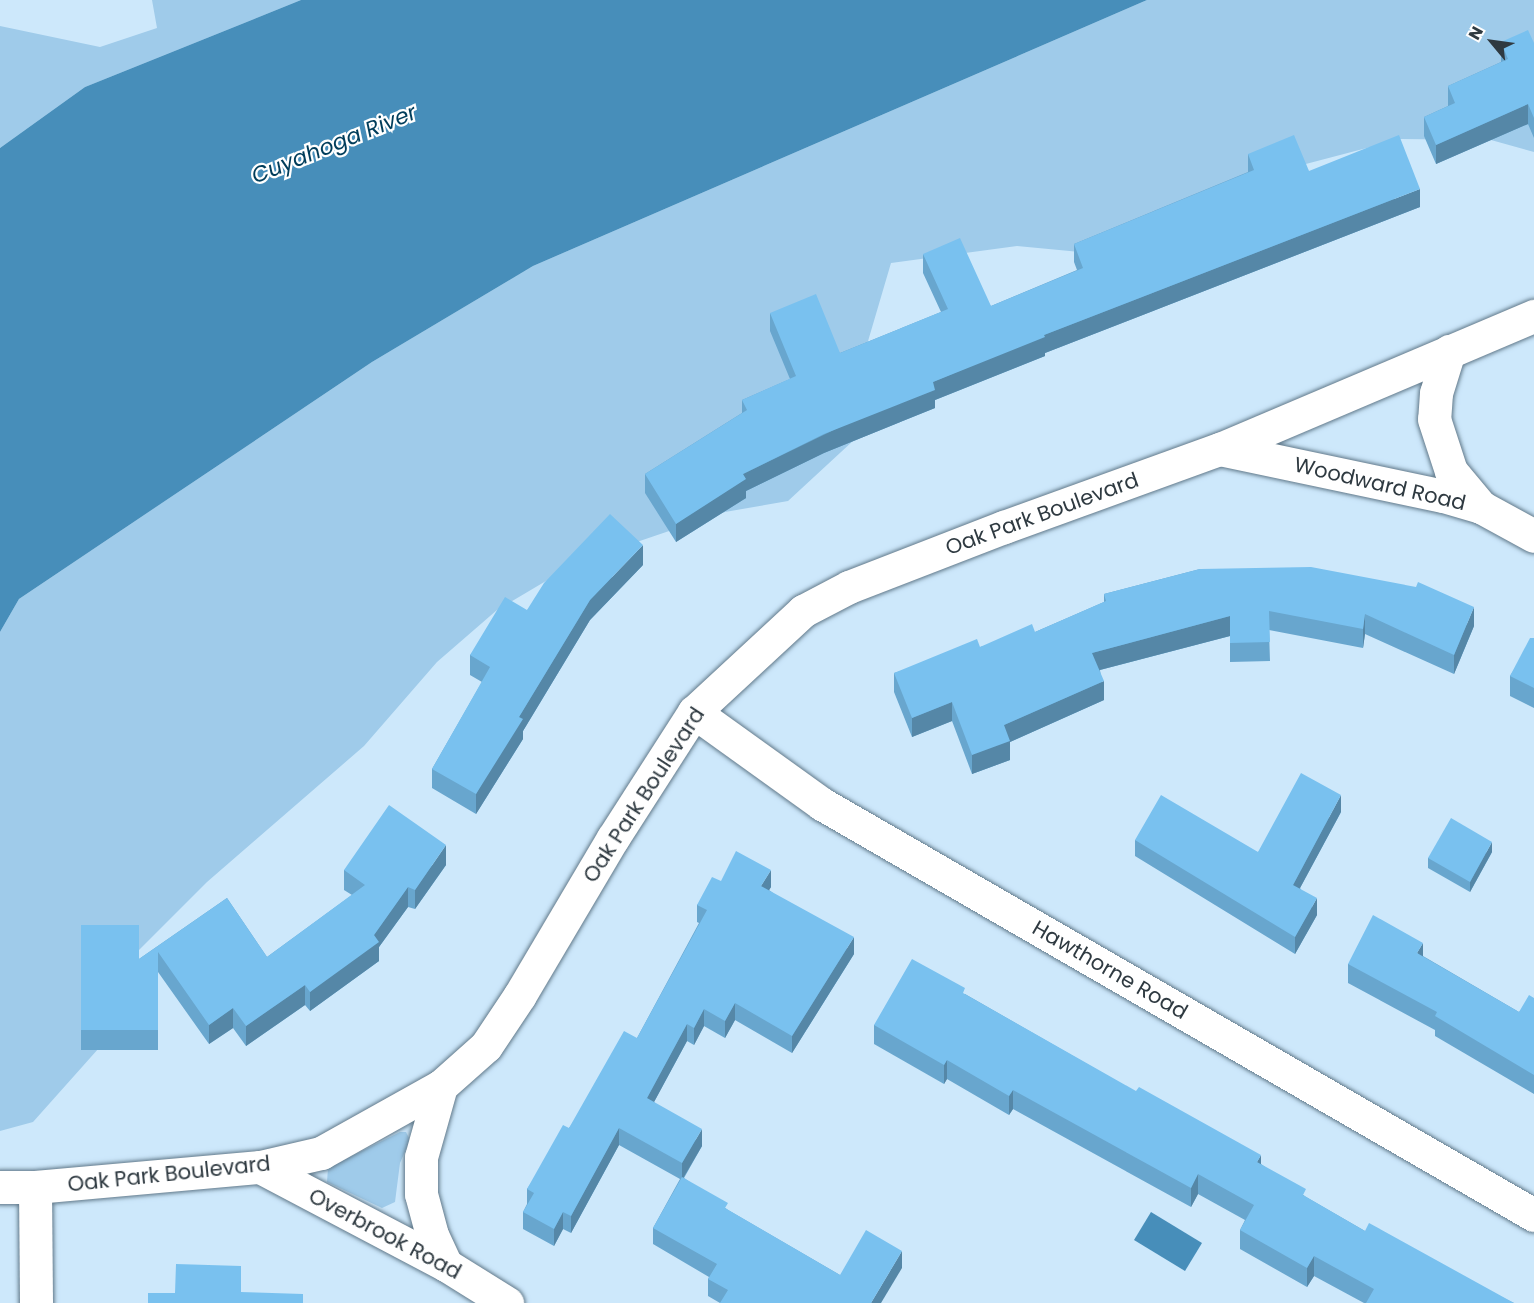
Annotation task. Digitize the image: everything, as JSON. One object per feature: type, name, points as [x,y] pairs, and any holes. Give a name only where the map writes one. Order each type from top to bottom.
[{"type":"street","name":"Oak Park Boulevard","points":[[0,1186],[35,1187],[260,1167],[321,1153],[441,1086],[486,1046],[520,995],[613,838],[694,712],[788,622],[815,603],[1064,503],[1220,448],[1534,316]]},
{"type":"street","points":[[1449,351],[1436,393],[1434,418],[1451,471],[1481,507]]},
{"type":"street","name":"Woodward Road","points":[[1220,448],[1481,507],[1534,536]]},
{"type":"street","name":"Hawthorne Road","points":[[694,712],[822,804],[1534,1215]]},
{"type":"street","points":[[441,1086],[421,1157],[421,1194],[432,1235],[446,1265]]},
{"type":"street","name":"Overbrook Road","points":[[260,1167],[446,1265],[507,1303]]},
{"type":"street","points":[[35,1187],[36,1303]]},
{"type":"shaded area","points":[[152,0],[301,0],[85,87],[0,148],[0,26],[100,47],[157,28]]},
{"type":"shaded area","points":[[1147,0],[1534,0],[1534,152],[1491,140],[1401,139],[1302,165],[1080,252],[1017,246],[891,263],[856,382],[854,440],[788,501],[725,512],[578,562],[497,610],[437,662],[364,746],[207,882],[131,958],[107,1039],[33,1122],[0,1131],[0,632],[19,599],[372,362],[533,266]]},
{"type":"shaded area","points":[[400,1132],[406,1132],[410,1140],[400,1163],[395,1202],[382,1208],[327,1182],[328,1168]]},
{"type":"water","name":"Cuyahoga River","points":[[301,0],[1147,0],[533,266],[372,362],[19,599],[0,632],[0,148],[85,87]]},
{"type":"water","points":[[1151,1212],[1202,1243],[1185,1271],[1134,1240]]},
{"type":"building","points":[[1528,30],[1534,43],[1534,118],[1528,104],[1436,145],[1424,117],[1455,103],[1448,86],[1508,59],[1501,42]]},
{"type":"building","points":[[1294,135],[1309,171],[1399,135],[1420,189],[1044,335],[1045,337],[933,382],[935,390],[824,434],[743,474],[746,479],[676,524],[645,474],[747,410],[742,400],[796,376],[770,313],[816,294],[840,353],[948,309],[923,254],[960,238],[991,306],[1083,268],[1074,244],[1254,170],[1248,154]]},
{"type":"building","points":[[610,514],[643,545],[590,600],[519,717],[523,719],[476,794],[432,769],[490,667],[470,655],[505,597],[527,610],[544,583]]},
{"type":"building","points":[[1311,567],[1416,587],[1418,582],[1474,607],[1454,655],[1365,614],[1363,629],[1269,611],[1270,642],[1230,643],[1230,616],[1092,653],[1104,681],[1004,725],[1010,741],[972,755],[952,702],[912,718],[894,673],[977,639],[980,647],[1032,624],[1035,632],[1106,601],[1104,594],[1200,569]]},
{"type":"building","points":[[1530,638],[1534,638],[1534,688],[1510,676]]},
{"type":"building","points":[[1301,773],[1341,795],[1293,885],[1317,898],[1295,937],[1135,840],[1161,795],[1258,852]]},
{"type":"building","points":[[389,805],[446,845],[415,890],[408,887],[374,935],[379,942],[310,992],[305,985],[246,1026],[233,1008],[209,1025],[158,952],[158,1030],[81,1030],[81,925],[139,925],[139,959],[227,898],[267,957],[365,885],[344,870]]},
{"type":"building","points":[[1451,818],[1492,842],[1470,882],[1428,858]]},
{"type":"building","points":[[736,851],[771,870],[761,886],[854,937],[792,1036],[735,1003],[725,1021],[704,1009],[694,1028],[687,1024],[647,1098],[702,1129],[682,1163],[619,1128],[571,1216],[563,1212],[554,1229],[523,1212],[534,1193],[527,1189],[563,1125],[569,1128],[624,1031],[637,1038],[707,910],[697,905],[712,877],[721,881]]},
{"type":"building","points":[[1373,915],[1423,943],[1417,953],[1519,1012],[1529,995],[1534,998],[1534,1075],[1435,1016],[1437,1012],[1348,964]]},
{"type":"building","points":[[912,959],[965,988],[963,993],[1136,1091],[1139,1087],[1261,1155],[1257,1162],[1306,1189],[1303,1195],[1365,1231],[1369,1223],[1514,1303],[1366,1303],[1374,1289],[1314,1256],[1307,1268],[1240,1230],[1254,1205],[1198,1174],[1191,1188],[1013,1090],[1009,1096],[947,1060],[944,1065],[874,1025]]},
{"type":"building","points":[[682,1177],[728,1203],[725,1208],[840,1275],[866,1230],[902,1251],[871,1303],[720,1303],[728,1290],[708,1279],[717,1264],[653,1228]]},
{"type":"building","points":[[176,1264],[241,1266],[241,1292],[303,1294],[303,1303],[148,1303],[148,1293],[175,1293]]}]
